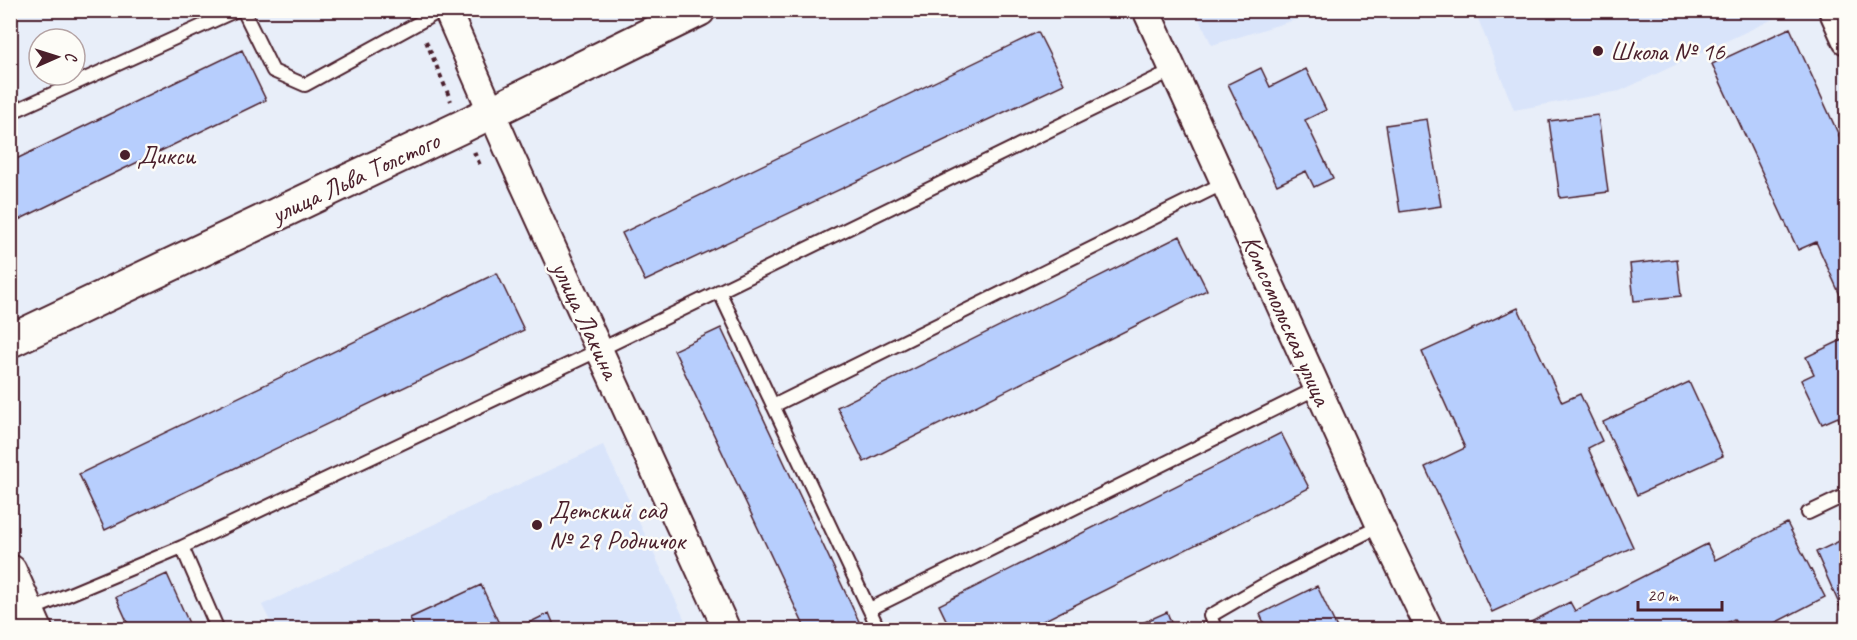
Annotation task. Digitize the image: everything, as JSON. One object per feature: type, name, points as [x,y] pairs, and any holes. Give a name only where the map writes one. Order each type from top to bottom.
[{"type":"street","name":"улица Лакина","points":[[447,10],[727,630]]},
{"type":"street","name":"улица Льва Толстого","points":[[10,341],[461,127],[699,10]]},
{"type":"street","name":"Комсомольская улица","points":[[1146,10],[1380,526],[1430,630]]},
{"type":"street","points":[[1832,10],[1846,41]]},
{"type":"street","points":[[10,571],[32,621]]},
{"type":"lane","points":[[10,113],[237,10]]},
{"type":"lane","points":[[243,10],[273,71],[305,85],[442,10]]},
{"type":"lane","points":[[32,621],[182,547],[599,350],[1173,70]]},
{"type":"lane","points":[[773,406],[1224,183]]},
{"type":"lane","points":[[719,291],[879,630]]},
{"type":"lane","points":[[870,609],[1317,388]]},
{"type":"lane","points":[[1808,513],[1846,495]]},
{"type":"lane","points":[[1216,630],[1210,616],[1274,579],[1380,526]]},
{"type":"lane","points":[[182,547],[218,630]]},
{"type":"path","points":[[418,24],[461,127],[480,165]]},
{"type":"shaded area","points":[[1195,11],[1324,11],[1212,45]]},
{"type":"shaded area","name":"Школа № 16","points":[[1475,11],[1790,11],[1620,91],[1514,110]]},
{"type":"shaded area","name":"Детский сад № 29 Родничок","points":[[603,445],[689,629],[274,629],[262,605]]},
{"type":"building","points":[[1790,28],[1846,151],[1846,308],[1816,242],[1798,250],[1712,64]]},
{"type":"building","points":[[1038,32],[1064,84],[645,281],[622,233]]},
{"type":"building","points":[[242,50],[266,100],[10,224],[10,162]]},
{"type":"building","points":[[1261,68],[1270,87],[1306,69],[1326,110],[1305,120],[1333,178],[1314,187],[1306,171],[1277,185],[1228,84]]},
{"type":"building","points":[[1598,115],[1608,192],[1560,198],[1549,121]]},
{"type":"building","points":[[1427,119],[1441,206],[1400,212],[1386,125]]},
{"type":"building","points":[[1180,236],[1207,290],[864,462],[837,407]]},
{"type":"building","points":[[1677,259],[1681,296],[1634,301],[1630,264]]},
{"type":"building","points":[[497,273],[524,330],[105,530],[79,474]]},
{"type":"building","points":[[1518,308],[1562,402],[1580,394],[1602,441],[1588,448],[1633,547],[1492,612],[1425,467],[1465,448],[1422,352]]},
{"type":"building","points":[[721,328],[863,630],[806,630],[674,350]]},
{"type":"building","points":[[1846,338],[1846,434],[1838,417],[1822,424],[1801,380],[1814,374],[1806,357]]},
{"type":"building","points":[[1689,382],[1723,456],[1637,495],[1603,422]]},
{"type":"building","points":[[1281,433],[1309,488],[1025,630],[951,630],[939,605]]},
{"type":"building","points":[[1787,523],[1825,597],[1761,630],[1739,630],[1734,619],[1713,630],[1515,630],[1570,602],[1575,611],[1707,544],[1715,560]]},
{"type":"building","points":[[1846,538],[1846,603],[1840,606],[1816,552]]},
{"type":"building","points":[[167,574],[192,630],[131,630],[116,597]]},
{"type":"building","points":[[481,585],[502,630],[415,630],[410,618]]},
{"type":"building","points":[[1317,586],[1338,630],[1267,630],[1260,614]]},
{"type":"building","points":[[1167,612],[1174,630],[1135,630],[1133,627]]},
{"type":"building","points":[[549,613],[556,630],[514,630]]},
{"type":"place","name":"Школа № 16","points":[[1598,51]]},
{"type":"place","name":"Дикси","points":[[125,155]]},
{"type":"place","name":"Детский сад № 29 Родничок","points":[[537,525]]}]
